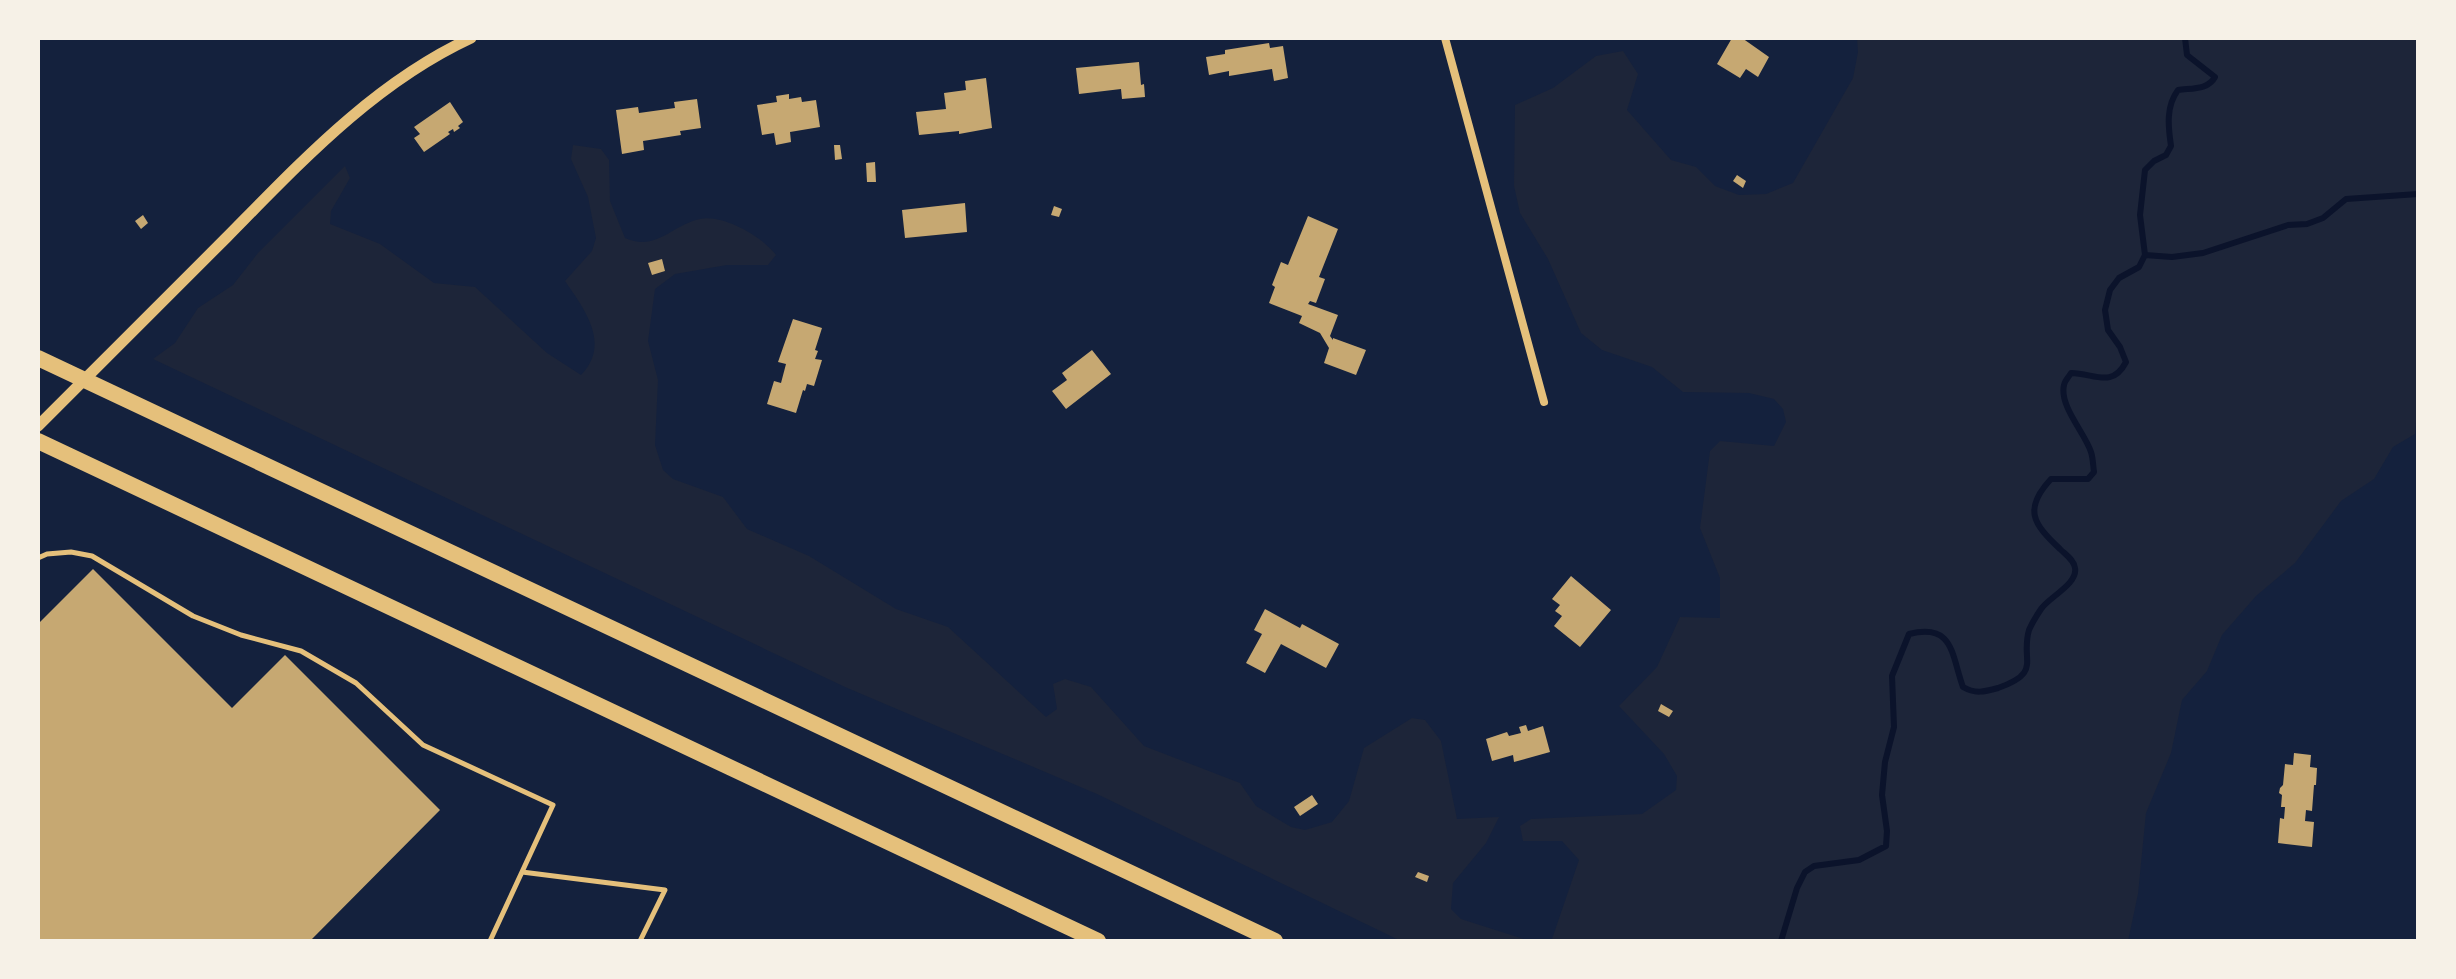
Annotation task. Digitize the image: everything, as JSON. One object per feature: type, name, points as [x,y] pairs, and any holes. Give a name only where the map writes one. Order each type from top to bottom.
[{"type":"highway","points":[[38,358],[1275,941]]},
{"type":"highway","points":[[38,441],[1098,941]]},
{"type":"street","points":[[1445,38],[1544,402]]},
{"type":"street","points":[[38,426],[360,107],[400,78],[467,39]]},
{"type":"lane","points":[[38,558],[71,552],[92,556],[193,616],[241,635],[301,651],[356,683],[423,745],[553,805],[490,941]]},
{"type":"lane","points":[[522,872],[665,890],[640,941]]},
{"type":"shaded area","points":[[1857,38],[2418,38],[2418,397],[2415,434],[2393,447],[2374,479],[2341,501],[2295,563],[2256,596],[2222,635],[2207,671],[2182,700],[2171,753],[2146,813],[2138,894],[2128,941],[1546,941],[1552,939],[1579,860],[1562,841],[1523,841],[1520,826],[1531,819],[1642,814],[1676,790],[1677,776],[1664,754],[1619,706],[1657,667],[1680,617],[1720,618],[1720,578],[1700,528],[1710,451],[1720,441],[1774,446],[1786,422],[1783,409],[1774,399],[1749,393],[1683,392],[1652,367],[1602,350],[1581,333],[1548,259],[1520,213],[1514,186],[1515,105],[1553,88],[1596,56],[1623,51],[1638,74],[1627,110],[1671,160],[1696,167],[1715,186],[1739,195],[1766,194],[1793,183],[1853,78]]},
{"type":"shaded area","points":[[573,145],[601,149],[609,160],[610,201],[625,238],[646,242],[655,240],[690,222],[709,218],[742,228],[776,255],[768,265],[727,265],[675,274],[655,289],[648,341],[658,380],[655,445],[663,470],[673,479],[723,497],[747,529],[809,556],[896,609],[948,627],[1046,717],[1057,709],[1053,684],[1065,679],[1091,687],[1144,746],[1240,783],[1256,806],[1291,827],[1305,830],[1332,822],[1349,801],[1364,748],[1412,718],[1425,720],[1441,741],[1457,819],[1499,817],[1486,843],[1453,883],[1451,909],[1461,919],[1530,941],[1401,941],[1097,794],[845,687],[153,359],[175,343],[198,308],[233,285],[258,253],[345,166],[350,178],[331,211],[330,224],[380,244],[434,283],[475,287],[547,353],[581,375],[594,351],[592,327],[565,281],[592,251],[596,238],[588,197],[571,159]]},
{"type":"building","points":[[1732,38],[1742,38],[1769,57],[1758,77],[1746,69],[1740,78],[1717,64]]},
{"type":"building","points":[[1269,43],[1270,48],[1283,46],[1288,78],[1274,81],[1272,69],[1229,76],[1229,71],[1209,75],[1206,57],[1225,54],[1225,50]]},
{"type":"building","points":[[1139,62],[1145,97],[1122,99],[1121,89],[1079,94],[1076,68]]},
{"type":"building","points":[[986,78],[992,128],[959,134],[959,131],[919,135],[916,112],[946,109],[944,93],[966,90],[965,81]]},
{"type":"building","points":[[789,94],[789,99],[801,97],[802,102],[816,100],[820,127],[790,132],[791,142],[776,145],[774,133],[762,135],[757,105],[777,102],[776,96]]},
{"type":"building","points":[[697,99],[701,128],[680,131],[681,135],[643,141],[644,150],[622,154],[616,110],[638,107],[639,113],[675,108],[674,102]]},
{"type":"building","points":[[450,102],[463,122],[458,126],[460,128],[448,132],[450,134],[424,152],[414,138],[420,134],[414,127]]},
{"type":"building","points":[[834,145],[840,145],[842,159],[835,160]]},
{"type":"building","points":[[875,162],[876,182],[867,182],[866,163]]},
{"type":"building","points":[[1737,175],[1746,181],[1743,188],[1733,181]]},
{"type":"building","points":[[965,203],[967,232],[905,238],[902,210]]},
{"type":"building","points":[[1054,206],[1062,209],[1059,217],[1051,215]]},
{"type":"building","points":[[143,215],[148,223],[141,229],[135,221]]},
{"type":"building","points":[[1308,216],[1338,229],[1319,277],[1325,279],[1316,303],[1310,301],[1308,304],[1338,315],[1330,336],[1333,340],[1366,350],[1356,375],[1324,363],[1329,348],[1320,333],[1299,323],[1302,316],[1269,303],[1281,262],[1288,265]]},
{"type":"building","points":[[662,259],[665,271],[652,275],[648,263]]},
{"type":"building","points":[[793,319],[822,328],[815,359],[822,360],[814,386],[807,384],[803,390],[796,413],[767,404],[774,381],[781,383],[786,364],[778,362]]},
{"type":"building","points":[[1092,350],[1111,374],[1066,409],[1052,391],[1067,380],[1062,373]]},
{"type":"building","points":[[93,569],[232,708],[285,655],[440,810],[310,941],[38,941],[38,624]]},
{"type":"building","points":[[1571,576],[1611,610],[1580,647],[1554,626],[1562,616],[1555,611],[1560,605],[1552,599]]},
{"type":"building","points":[[1265,609],[1339,644],[1326,668],[1281,644],[1265,673],[1246,663],[1262,634],[1254,630]]},
{"type":"building","points":[[1661,704],[1673,711],[1669,717],[1658,711]]},
{"type":"building","points":[[1526,725],[1528,731],[1543,726],[1550,752],[1514,762],[1513,755],[1492,761],[1486,739],[1507,732],[1509,736],[1521,733],[1519,727]]},
{"type":"building","points":[[2294,753],[2311,755],[2310,767],[2317,768],[2312,811],[2306,810],[2305,821],[2314,822],[2312,847],[2278,843],[2280,818],[2284,819],[2285,807],[2281,807],[2282,795],[2279,793],[2285,764],[2293,765]]},
{"type":"building","points":[[1312,795],[1318,804],[1300,816],[1294,807]]},
{"type":"building","points":[[1418,872],[1429,876],[1427,882],[1415,877]]},
{"type":"waterway","points":[[1781,941],[1805,872],[1814,866],[1859,860],[1886,846],[1882,795],[1885,762],[1894,727],[1892,676],[1909,634],[1924,632],[1943,637],[1953,653],[1963,687],[1980,692],[1998,688],[2021,677],[2027,665],[2029,630],[2045,604],[2068,585],[2075,574],[2071,560],[2038,524],[2034,508],[2051,479],[2088,479],[2094,472],[2091,452],[2065,402],[2064,385],[2071,373],[2109,377],[2121,370],[2126,362],[2108,330],[2105,310],[2110,290],[2119,278],[2139,267],[2145,255],[2140,215],[2145,170],[2166,155],[2171,146],[2170,109],[2178,90],[2204,86],[2215,77],[2187,55],[2185,38]]},
{"type":"waterway","points":[[2145,255],[2172,257],[2203,253],[2288,225],[2307,224],[2323,218],[2346,199],[2418,194]]}]
